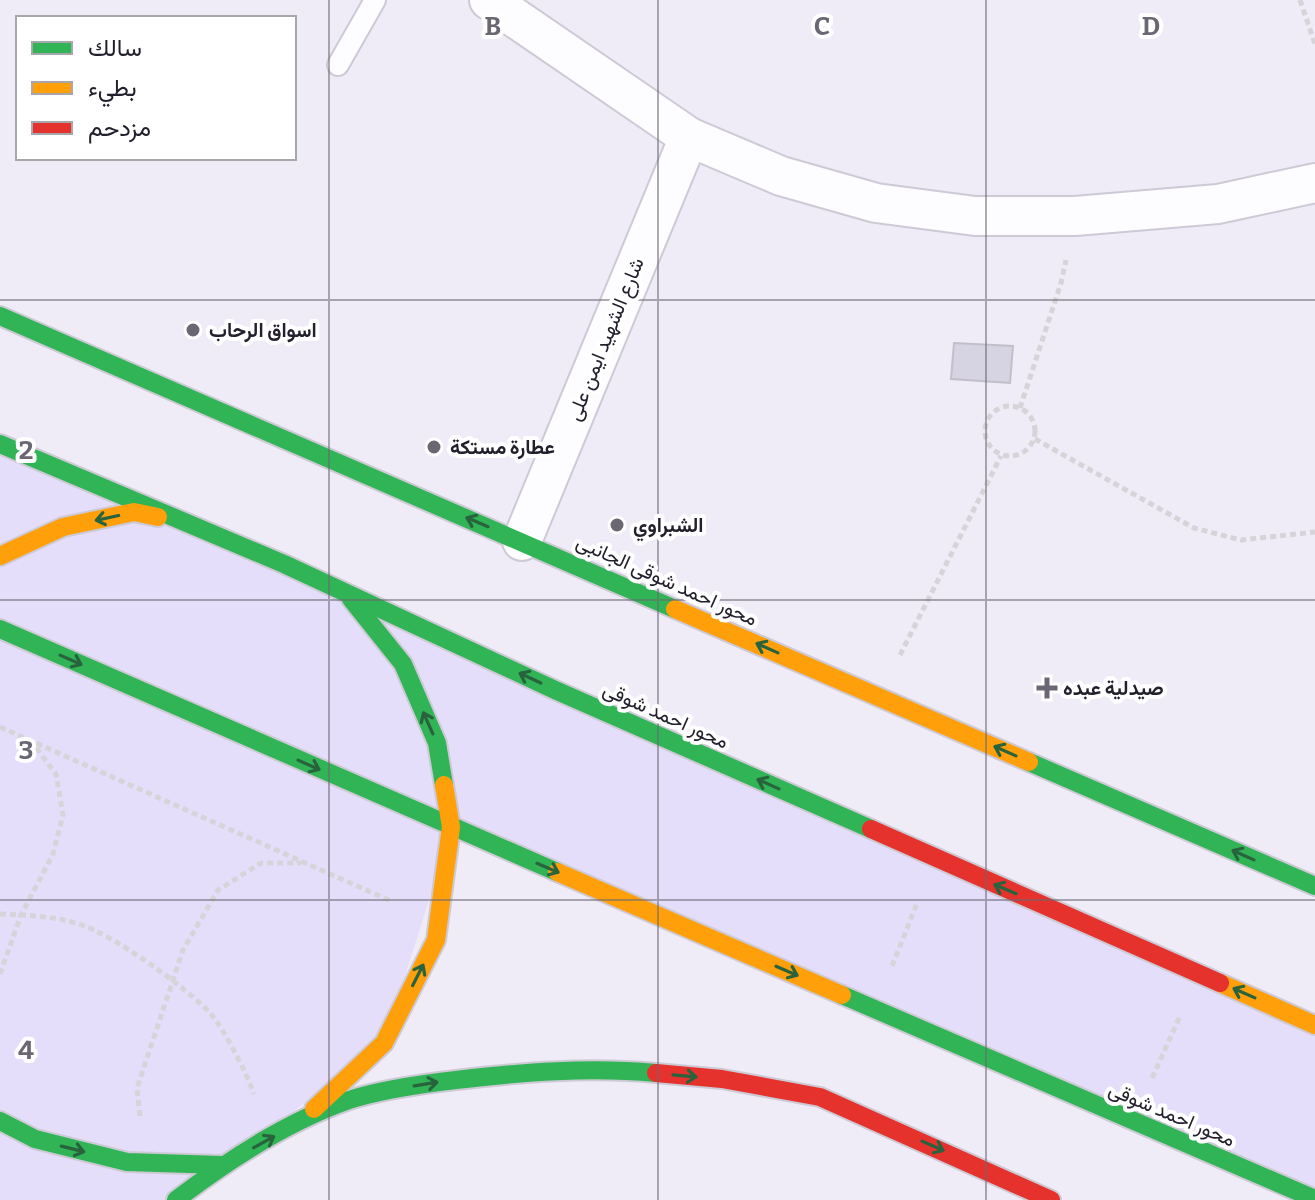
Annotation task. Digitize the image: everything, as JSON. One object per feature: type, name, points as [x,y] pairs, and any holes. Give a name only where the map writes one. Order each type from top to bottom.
[{"type":"main road","name":"محور احمد شوقى الجانبى","points":[[0,316],[1315,886]]},
{"type":"main road","name":"محور احمد شوقى","points":[[0,444],[284,564],[555,690],[1315,1025]]},
{"type":"main road","points":[[0,556],[63,527],[134,512],[184,522]]},
{"type":"main road","points":[[284,564],[350,598],[403,664],[437,743],[451,827],[436,940],[384,1043],[301,1121]]},
{"type":"main road","name":"محور احمد شوقى","points":[[0,629],[1315,1199]]},
{"type":"main road","points":[[176,1200],[221,1165],[301,1121],[350,1100],[422,1084],[522,1072],[622,1070],[722,1079],[820,1097],[1051,1200]]},
{"type":"main road","points":[[0,1121],[35,1139],[127,1162],[221,1165]]},
{"type":"street","points":[[489,0],[689,137],[781,176],[876,203],[975,216],[1075,216],[1218,204],[1315,183]]},
{"type":"street","name":"شارع الشهيد ايمن على","points":[[522,541],[689,137]]},
{"type":"lane","points":[[338,65],[375,0]]},
{"type":"path","points":[[1300,0],[1315,44]]},
{"type":"path","points":[[1020,408],[1061,283],[1075,216]]},
{"type":"path","points":[[1009,406],[1020,408],[1030,415],[1035,426],[1035,439],[1027,450],[1015,456],[1001,456],[991,449],[985,439],[984,428],[997,409],[1009,406]]},
{"type":"path","points":[[1035,439],[1194,528],[1241,540],[1315,532]]},
{"type":"path","points":[[879,696],[1001,456]]},
{"type":"path","points":[[0,727],[438,922]]},
{"type":"path","points":[[0,974],[21,915],[53,854],[63,815],[56,774],[31,740]]},
{"type":"path","points":[[874,1009],[935,859]]},
{"type":"path","points":[[145,1162],[137,1088],[183,950],[218,890],[261,863],[306,863]]},
{"type":"path","points":[[0,914],[80,924],[124,946],[210,1014],[245,1071],[272,1138]]},
{"type":"path","points":[[1132,1120],[1199,973]]},
{"type":"shaded area","points":[[0,444],[1315,1026],[1315,1200],[452,827],[384,1043],[176,1200],[0,1200]]},
{"type":"building","points":[[954,343],[1013,346],[1010,383],[951,379]]},
{"type":"traffic: fast","points":[[0,316],[675,609]]},
{"type":"traffic: fast","points":[[0,444],[284,564],[555,690],[871,829]]},
{"type":"traffic: fast","points":[[351,599],[403,664],[437,743],[444,785]]},
{"type":"traffic: fast","points":[[0,629],[557,872]]},
{"type":"traffic: fast","points":[[1029,762],[1315,886]]},
{"type":"traffic: fast","points":[[842,995],[1315,1199]]},
{"type":"traffic: fast","points":[[176,1200],[280,1131],[362,1096],[429,1083],[531,1073],[581,1070],[656,1073]]},
{"type":"traffic: fast","points":[[0,1121],[35,1139],[127,1162],[221,1165]]},
{"type":"traffic: slow","points":[[0,556],[63,527],[134,512],[158,517]]},
{"type":"traffic: slow","points":[[675,609],[1029,762]]},
{"type":"traffic: slow","points":[[314,1109],[384,1043],[436,940],[451,827],[444,785]]},
{"type":"traffic: slow","points":[[557,872],[842,995]]},
{"type":"traffic: slow","points":[[1220,983],[1315,1025]]},
{"type":"traffic: jam","points":[[871,829],[1220,983]]},
{"type":"traffic: jam","points":[[656,1073],[722,1079],[820,1097],[1051,1200]]},
{"type":"place","name":"اسواق الرحاب","points":[[193,330]]},
{"type":"place","name":"عطارة مستكة","points":[[434,447]]},
{"type":"place","name":"الشبراوي","points":[[617,525]]},
{"type":"place","name":"صيدلية عبده","points":[[1047,688]]}]
